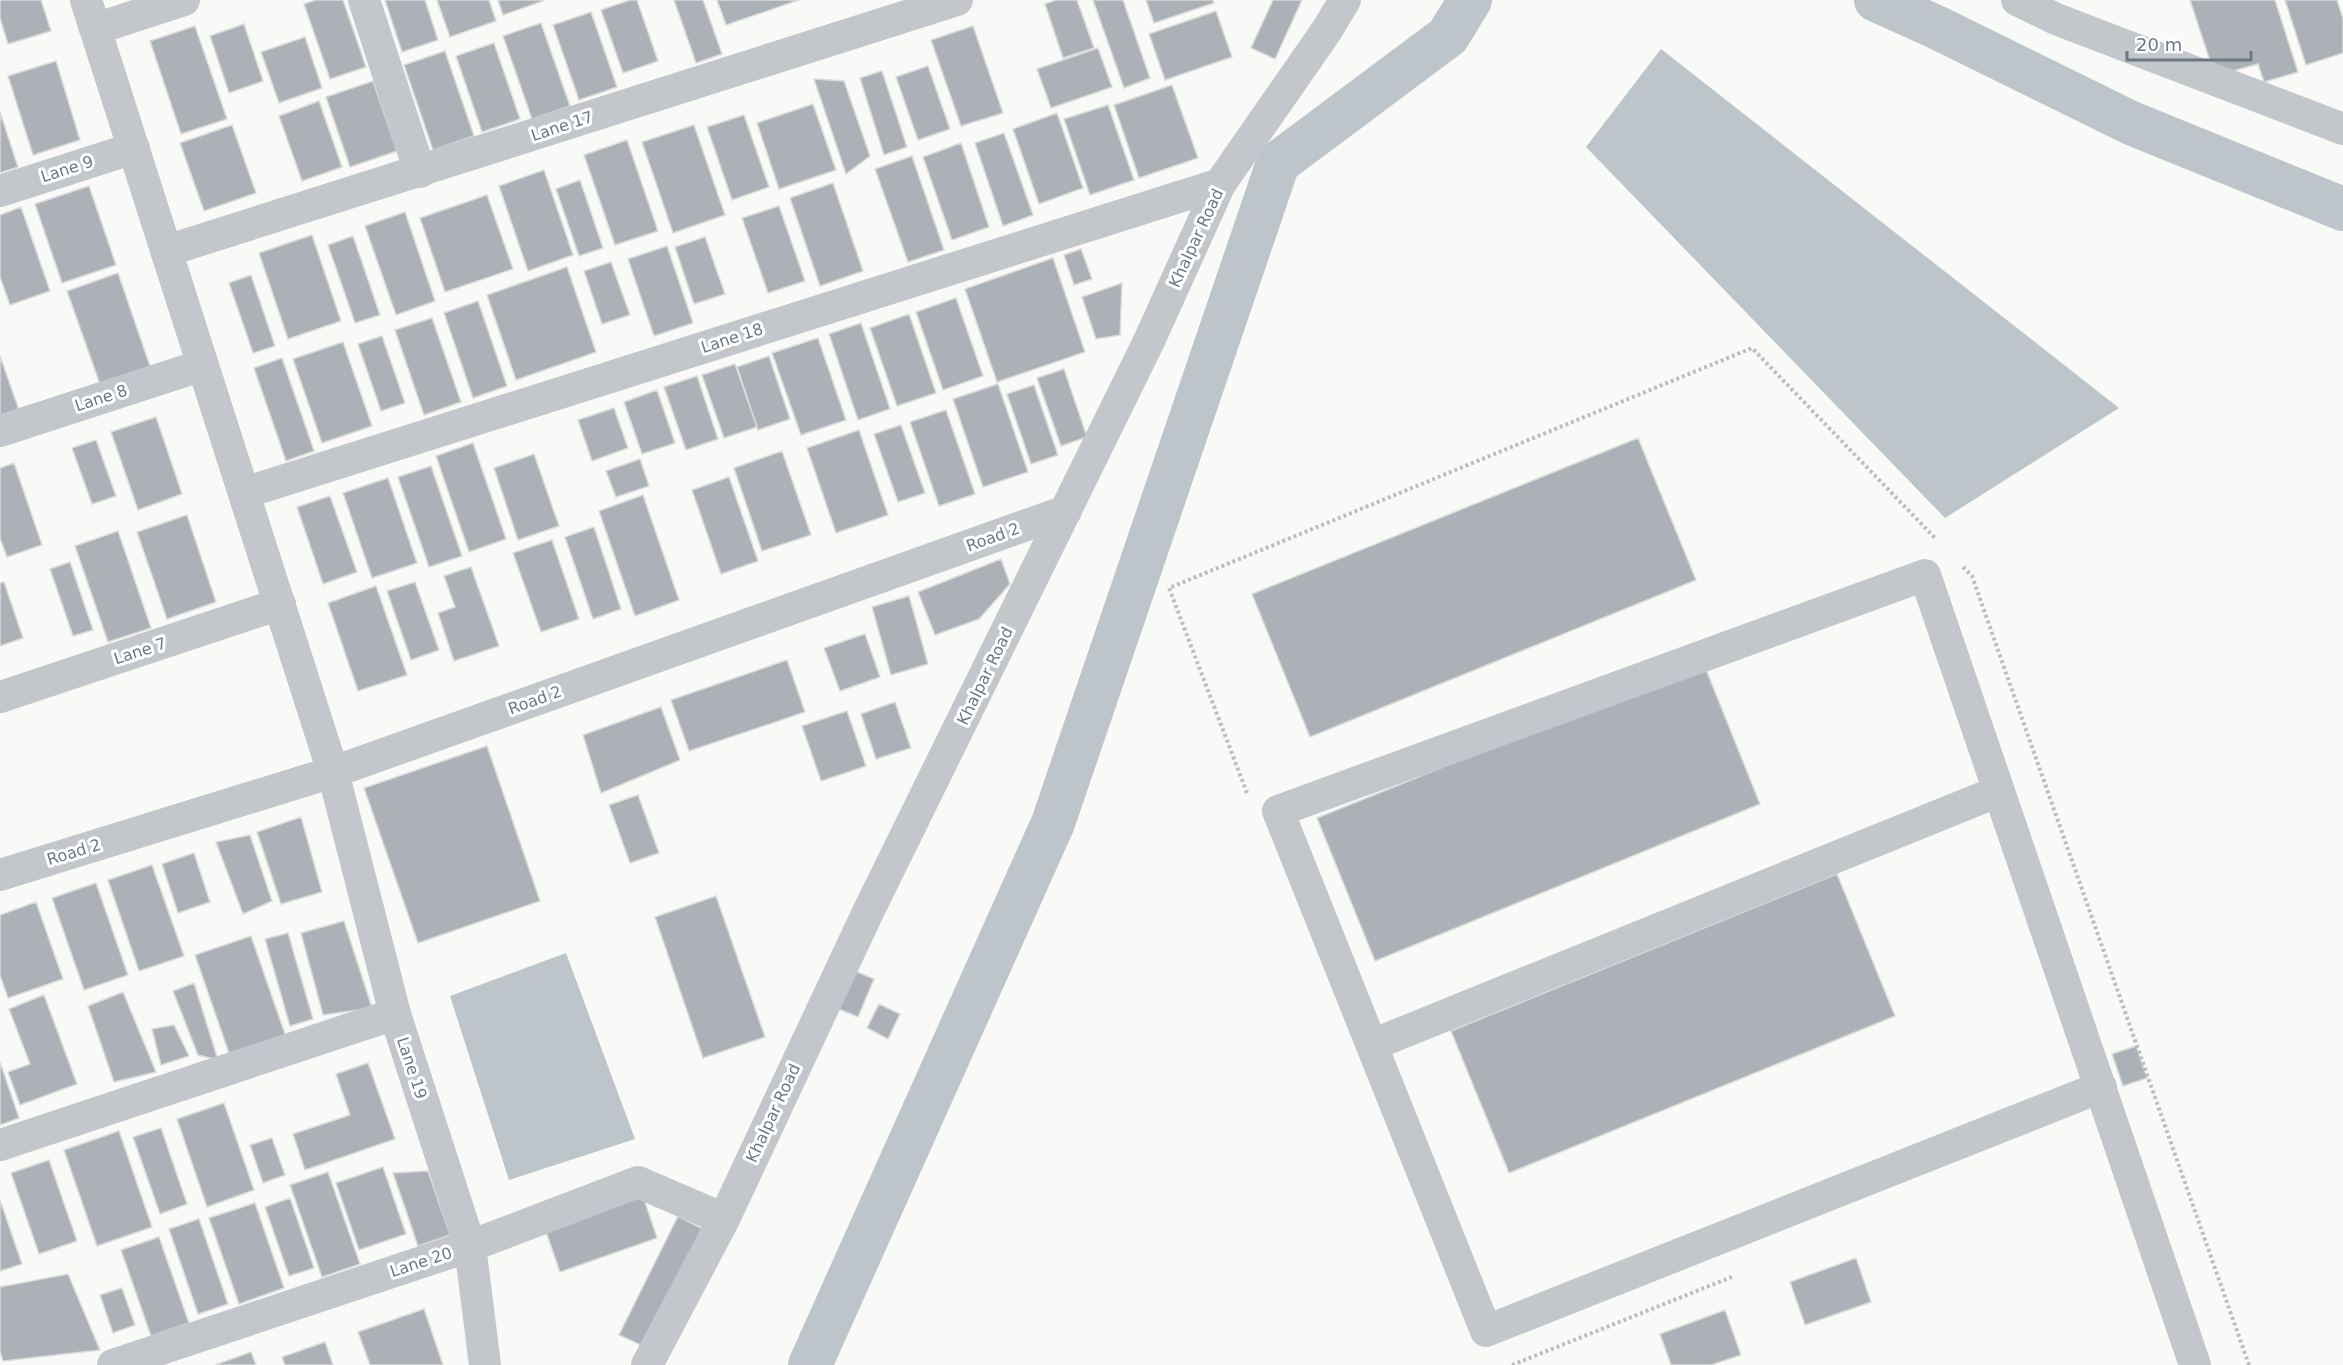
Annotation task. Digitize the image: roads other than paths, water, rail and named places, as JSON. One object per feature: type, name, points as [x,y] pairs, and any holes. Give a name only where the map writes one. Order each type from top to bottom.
[{"type":"street","points":[[91,14],[184,0]]},
{"type":"street","points":[[364,0],[420,172]]},
{"type":"street","name":"Lane 17","points":[[166,251],[957,0]]},
{"type":"street","name":"Khalpar Road","points":[[646,1365],[724,1219],[868,912],[1149,341],[1220,184],[1327,30],[1345,0]]},
{"type":"street","points":[[2017,0],[2056,19],[2343,129]]},
{"type":"street","name":"Lane 19","points":[[91,14],[333,771],[395,1014],[470,1246],[486,1365]]},
{"type":"street","name":"Lane 9","points":[[0,191],[134,148]]},
{"type":"street","name":"Lane 18","points":[[244,493],[1220,184]]},
{"type":"street","name":"Lane 8","points":[[0,431],[203,365]]},
{"type":"street","name":"Road 2","points":[[0,875],[333,771],[1066,512]]},
{"type":"street","points":[[2101,1087],[1486,1331],[1278,811],[1925,575],[2101,1087],[2195,1365]]},
{"type":"street","name":"Lane 7","points":[[0,697],[280,604]]},
{"type":"street","points":[[1372,1045],[1999,791]]},
{"type":"street","points":[[0,1145],[395,1014]]},
{"type":"street","name":"Lane 20","points":[[113,1365],[470,1246],[638,1182],[724,1219]]},
{"type":"waterway","points":[[810,1365],[1053,823],[1278,163],[1448,36],[1470,0]]},
{"type":"waterway","points":[[1876,0],[2131,123],[2343,209]]}]
